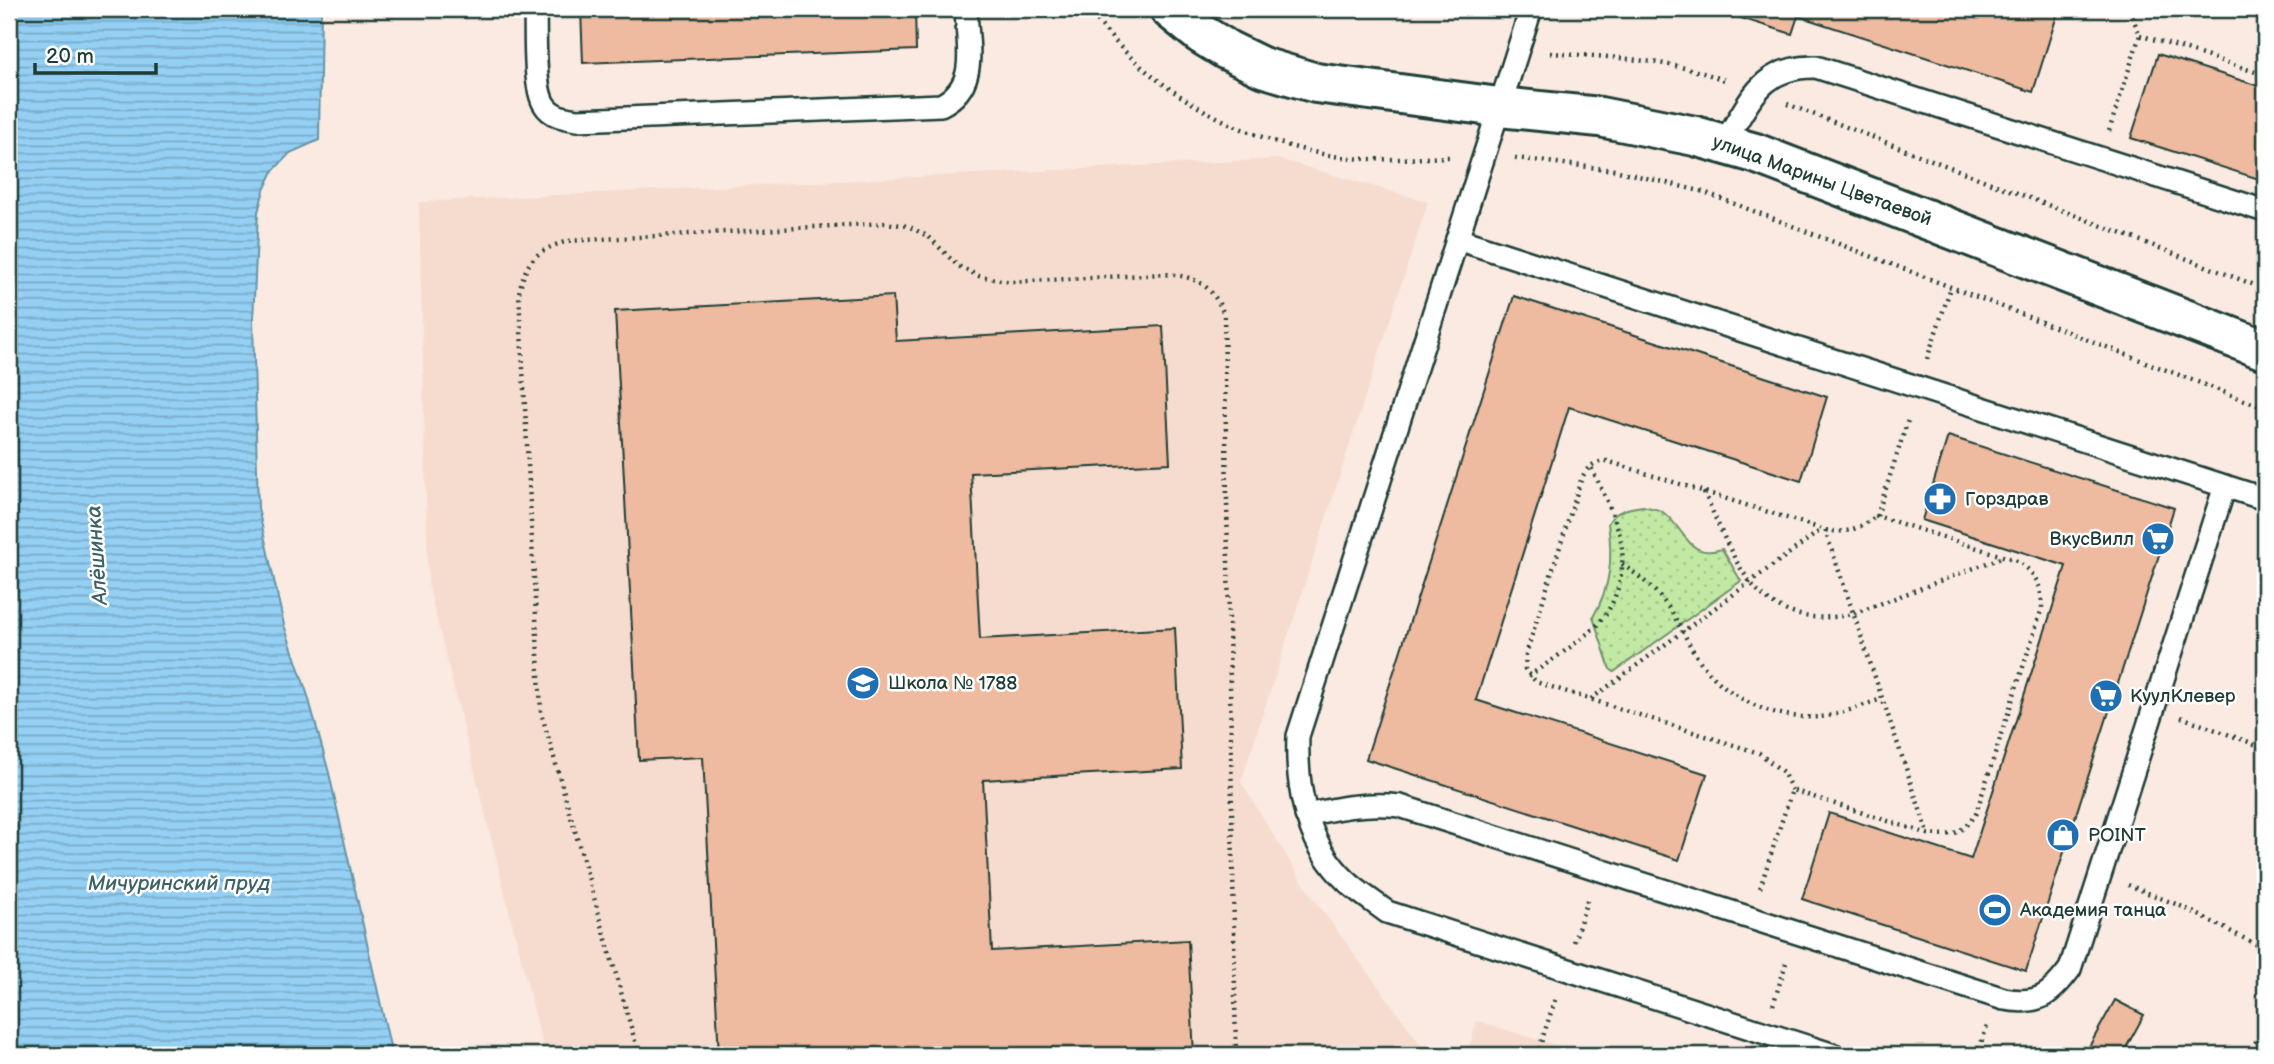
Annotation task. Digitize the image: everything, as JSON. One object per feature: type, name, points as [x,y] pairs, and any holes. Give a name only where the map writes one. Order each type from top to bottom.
[{"type":"street","name":"улица Марины Цветаевой","points":[[1170,9],[1201,34],[1227,50],[1262,67],[1316,83],[1600,117],[1642,124],[1755,153],[2265,350]]},
{"type":"lane","points":[[535,9],[538,88],[544,103],[561,118],[578,120],[941,105],[953,99],[965,83],[968,71],[966,9]]},
{"type":"lane","points":[[1531,9],[1298,736],[1297,768],[1306,815],[1325,854],[1349,884],[1387,912],[1834,1055]]},
{"type":"lane","points":[[1723,144],[1767,80],[1780,71],[1796,67],[1816,67],[2265,211]]},
{"type":"lane","points":[[1457,240],[2265,499]]},
{"type":"lane","points":[[1306,815],[1357,804],[1400,806],[2004,999],[2021,1002],[2040,998],[2054,990],[2070,969],[2225,486]]},
{"type":"path","points":[[1089,9],[1141,65],[1166,86],[1227,122],[1269,140],[1336,156],[1375,160],[1484,156],[1591,166],[1679,184],[1727,200],[2265,408]]},
{"type":"path","points":[[2113,118],[2140,35],[2129,9]]},
{"type":"path","points":[[2140,35],[2265,75]]},
{"type":"path","points":[[1518,50],[1645,60],[1722,79],[2265,289]]},
{"type":"path","points":[[639,1055],[541,712],[519,293],[523,272],[533,258],[546,247],[568,241],[885,223],[908,226],[929,237],[958,266],[979,276],[1010,282],[1185,275],[1205,285],[1217,297],[1224,314],[1236,1055]]},
{"type":"path","points":[[1760,886],[1792,790],[1783,772],[1759,753],[1536,682],[1529,676],[1524,664],[1525,654],[1581,480],[1590,466],[1607,461],[1823,530],[1843,533],[1862,526],[1877,516],[1951,287]]},
{"type":"path","points":[[1529,676],[1593,629],[1601,620],[1619,584],[1622,547],[1618,529],[1590,466]]},
{"type":"path","points":[[1704,492],[1739,570],[1748,583],[1765,598],[1788,611],[1814,617],[1836,618],[1853,614],[2003,556]]},
{"type":"path","points":[[1792,790],[1928,834],[1950,836],[1965,829],[1976,813],[2042,608],[2042,592],[2037,578],[2028,568],[2003,556],[1877,516]]},
{"type":"path","points":[[1590,699],[1823,530]]},
{"type":"path","points":[[1823,530],[1928,834]]},
{"type":"path","points":[[1622,564],[1646,581],[1659,596],[1703,664],[1727,690],[1762,710],[1791,717],[1822,717],[1882,699]]},
{"type":"path","points":[[2154,708],[2265,748]]},
{"type":"path","points":[[1537,1055],[1597,869]]},
{"type":"path","points":[[2101,875],[2183,907],[2265,949]]},
{"type":"path","points":[[1764,1033],[1796,933]]},
{"type":"path","points":[[2248,1055],[2265,1026]]},
{"type":"shaded area","name":"Школа № 1788","points":[[1278,159],[1428,202],[1241,782],[1308,891],[1422,1046],[1450,1055],[545,1055],[428,584],[419,202]]},
{"type":"shaded area","points":[[1477,1021],[1542,1041],[1586,1055],[1467,1055]]},
{"type":"green space","points":[[1643,506],[1664,513],[1689,542],[1702,551],[1722,549],[1741,581],[1614,672],[1610,669],[1593,617],[1604,594],[1609,571],[1608,523],[1618,512]]},
{"type":"water","name":"Мичуринский пруд","points":[[9,9],[321,9],[319,140],[290,153],[273,171],[258,212],[253,321],[258,508],[284,625],[308,696],[329,773],[392,1055],[9,1055]]},
{"type":"building","points":[[581,9],[915,9],[916,50],[583,63]]},
{"type":"building","points":[[1712,9],[2059,9],[2033,92],[1798,16],[1792,34]]},
{"type":"building","points":[[2158,54],[2265,88],[2265,181],[2131,138]]},
{"type":"building","points":[[893,296],[896,341],[1163,326],[1170,463],[971,473],[980,639],[1175,628],[1182,769],[983,780],[992,951],[1188,940],[1194,1055],[719,1055],[703,757],[639,760],[615,311]]},
{"type":"building","points":[[1514,296],[1827,397],[1801,481],[1569,407],[1476,700],[1707,774],[1679,860],[1366,759]]},
{"type":"building","points":[[1948,436],[2174,508],[2026,971],[1802,899],[1829,813],[1971,859],[2066,566],[1922,520]]},
{"type":"building","points":[[2115,1000],[2144,1015],[2122,1055],[2085,1054]]},
{"type":"place","name":"Горздрав","points":[[1940,499]]},
{"type":"place","name":"ВкусВилл","points":[[2158,539]]},
{"type":"place","name":"Школа № 1788","points":[[863,683]]},
{"type":"place","name":"КуулКлевер","points":[[2106,696]]},
{"type":"place","name":"POINT","points":[[2063,835]]},
{"type":"place","name":"Академия танца","points":[[1995,910]]},
{"type":"water label","name":"Алёшинка","points":[[97,555]]}]
